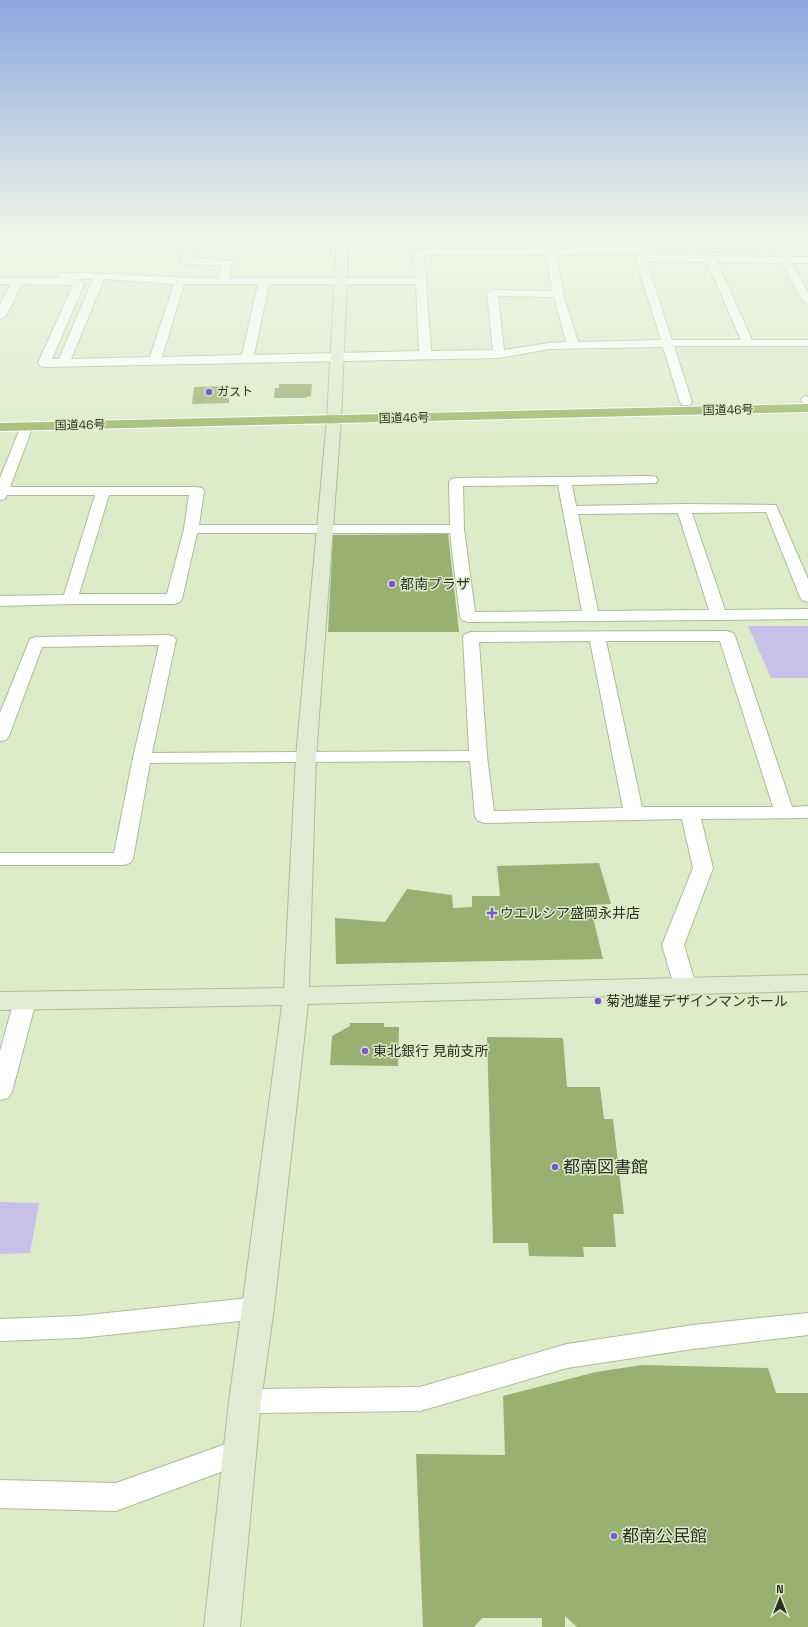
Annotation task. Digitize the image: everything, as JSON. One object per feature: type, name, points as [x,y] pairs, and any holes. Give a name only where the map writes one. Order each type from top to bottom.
[{"type":"highway","name":"国道46号","points":[[0,427],[686,402],[808,402]]},
{"type":"highway","name":"国道46号","points":[[0,417],[334,415],[808,402]]},
{"type":"street","points":[[67,312],[44,363],[499,354],[549,346],[667,343],[808,343]]},
{"type":"street","points":[[63,363],[85,312]]},
{"type":"street","points":[[155,361],[170,312]]},
{"type":"street","points":[[247,359],[257,312]]},
{"type":"street","points":[[222,1627],[244,1401],[258,1308],[296,996],[306,757],[334,415],[340,312]]},
{"type":"street","points":[[423,312],[425,356]]},
{"type":"street","points":[[494,312],[499,354]]},
{"type":"street","points":[[563,312],[573,346]]},
{"type":"street","points":[[657,312],[686,402]]},
{"type":"street","points":[[734,312],[748,343]]},
{"type":"street","points":[[0,601],[174,599],[191,529],[197,491],[1,492],[27,426]]},
{"type":"street","points":[[651,480],[456,482],[457,529],[468,617],[808,614]]},
{"type":"street","points":[[564,481],[591,615]]},
{"type":"street","points":[[70,599],[103,492]]},
{"type":"street","points":[[683,508],[718,614]]},
{"type":"street","points":[[570,510],[771,508],[808,597]]},
{"type":"street","points":[[191,529],[457,529]]},
{"type":"street","points":[[784,813],[728,636],[471,638],[478,756],[485,817],[634,813],[784,813],[808,812]]},
{"type":"street","points":[[597,637],[634,813]]},
{"type":"street","points":[[0,859],[123,859],[142,758],[168,640],[36,642],[1,732]]},
{"type":"street","points":[[142,758],[478,756]]},
{"type":"street","points":[[685,986],[673,945],[703,868],[690,813]]},
{"type":"street","points":[[0,1001],[296,996],[808,983]]},
{"type":"street","points":[[0,1092],[25,1000]]},
{"type":"street","points":[[0,1330],[79,1327],[258,1308]]},
{"type":"street","points":[[244,1401],[420,1399],[567,1356],[693,1337],[808,1324]]},
{"type":"street","points":[[0,1494],[116,1497],[240,1452]]},
{"type":"shaded area","points":[[748,626],[808,626],[808,678],[771,678]]},
{"type":"shaded area","points":[[0,1202],[39,1203],[30,1253],[0,1254]]},
{"type":"building","points":[[279,384],[312,384],[311,396],[304,398],[274,398],[275,388],[279,388]]},
{"type":"building","name":"ガスト","points":[[225,386],[225,398],[229,398],[229,403],[192,404],[194,387]]},
{"type":"building","name":"都南プラザ","points":[[448,534],[459,632],[328,632],[333,535]]},
{"type":"building","name":"ウエルシア盛岡永井店","points":[[599,863],[611,904],[590,905],[603,959],[336,964],[335,918],[385,922],[407,889],[452,895],[453,908],[472,907],[472,896],[500,896],[497,866]]},
{"type":"building","name":"東北銀行 見前支所","points":[[350,1023],[384,1023],[384,1027],[399,1027],[398,1066],[330,1065],[332,1036],[350,1026]]},
{"type":"building","name":"都南図書館","points":[[487,1037],[563,1038],[567,1087],[600,1087],[604,1119],[613,1119],[624,1214],[613,1214],[616,1247],[583,1247],[584,1257],[529,1256],[528,1243],[493,1243]]},
{"type":"building","name":"都南公民館","points":[[642,1365],[768,1368],[776,1393],[808,1393],[808,1627],[577,1627],[565,1616],[565,1627],[542,1627],[542,1618],[482,1618],[474,1627],[423,1627],[416,1454],[505,1455],[503,1396],[596,1372]]},
{"type":"place","name":"ガスト","points":[[209,392]]},
{"type":"place","name":"都南プラザ","points":[[392,584]]},
{"type":"place","name":"ウエルシア盛岡永井店","points":[[492,913]]},
{"type":"place","name":"菊池雄星デザインマンホール","points":[[598,1001]]},
{"type":"place","name":"東北銀行 見前支所","points":[[365,1051]]},
{"type":"place","name":"都南図書館","points":[[555,1167]]},
{"type":"place","name":"都南公民館","points":[[614,1536]]}]
